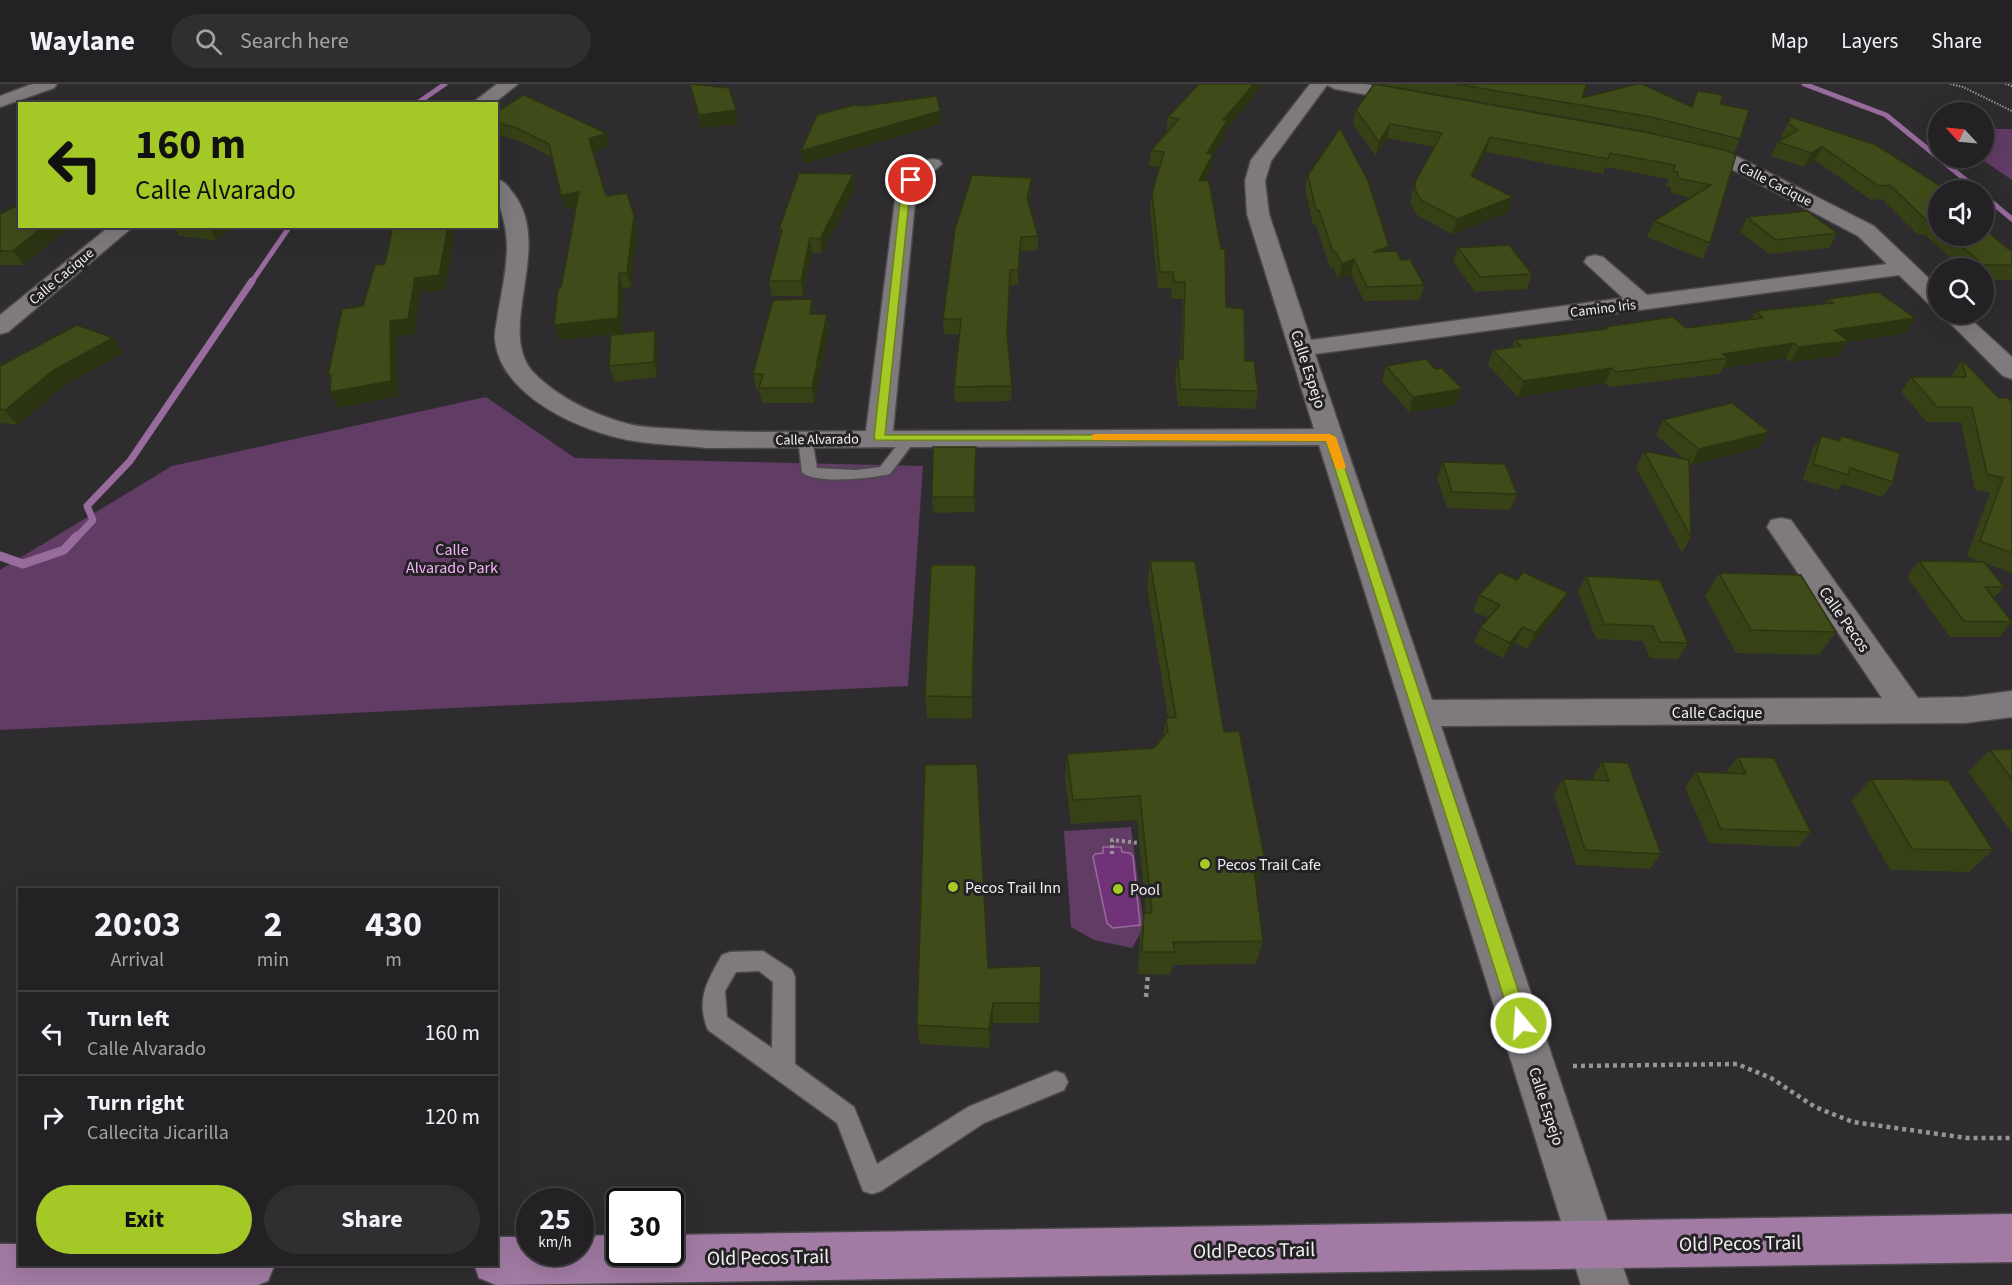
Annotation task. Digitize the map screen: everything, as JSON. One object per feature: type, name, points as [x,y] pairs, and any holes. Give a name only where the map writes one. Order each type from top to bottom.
[{"type":"main road","name":"Old Pecos Trail","points":[[498,1261],[1598,1265],[2012,1238]]},
{"type":"main road","points":[[0,1268],[126,1266]]},
{"type":"street","points":[[0,102],[48,84]]},
{"type":"street","points":[[483,102],[509,84]]},
{"type":"street","name":"Calle Espejo","points":[[1319,84],[1268,150],[1257,170],[1255,181],[1258,214],[1598,1265]]},
{"type":"street","points":[[1335,84],[1427,100]]},
{"type":"street","name":"Calle Cacique","points":[[1677,147],[1729,160],[1866,231],[1928,291]]},
{"type":"street","points":[[879,438],[906,192],[911,180],[932,164]]},
{"type":"street","name":"Calle Alvarado","points":[[498,187],[510,200],[516,214],[518,236],[507,343],[518,370],[540,394],[581,416],[632,432],[707,440],[1330,437]]},
{"type":"street","name":"Calle Cacique","points":[[0,327],[76,262],[121,228]]},
{"type":"street","points":[[1595,262],[1642,303]]},
{"type":"street","name":"Camino Iris","points":[[1302,348],[1904,268]]},
{"type":"street","points":[[1963,324],[2012,371]]},
{"type":"street","name":"Calle Pecos","points":[[1782,527],[1910,711]]},
{"type":"street","name":"Calle Cacique","points":[[1421,713],[1910,711],[1965,710],[2012,704]]},
{"type":"lane","points":[[805,439],[810,472],[856,475],[885,471],[910,438]]},
{"type":"lane","points":[[783,1070],[784,977],[763,961],[730,962],[714,990],[716,1022],[783,1070],[846,1115],[872,1182],[976,1115],[1056,1082]]},
{"type":"path","points":[[1950,84],[1963,87],[2012,111]]},
{"type":"path","points":[[2005,84],[2012,86]]},
{"type":"path","points":[[1112,854],[1112,840],[1139,843]]},
{"type":"path","points":[[1146,997],[1148,974]]},
{"type":"path","points":[[1535,1068],[1737,1064],[1771,1078],[1815,1107],[1853,1122],[1956,1136],[2012,1138]]},
{"type":"green space","points":[[1994,129],[2012,129],[2012,180],[1994,168]]},
{"type":"green space","name":"Calle Alvarado Park","points":[[486,397],[575,458],[923,466],[908,686],[0,730],[0,570],[172,466]]},
{"type":"green space","points":[[1131,827],[1144,927],[1132,948],[1094,940],[1071,927],[1064,831]]},
{"type":"shaded area","name":"Pool","points":[[1103,847],[1121,847],[1122,852],[1133,856],[1140,925],[1113,928],[1107,923],[1093,857],[1095,854],[1103,853]]},
{"type":"building","points":[[690,84],[729,88],[736,110],[699,115]]},
{"type":"building","points":[[1199,84],[1254,84],[1223,120],[1227,121],[1207,153],[1213,154],[1199,180],[1209,181],[1221,249],[1225,249],[1226,307],[1244,309],[1245,361],[1254,361],[1258,391],[1180,389],[1178,359],[1183,359],[1185,282],[1174,282],[1173,272],[1160,272],[1152,193],[1164,152],[1151,150],[1179,119],[1168,117]]},
{"type":"building","points":[[1374,84],[1650,133],[1728,151],[1736,155],[1710,243],[1654,221],[1711,185],[1677,178],[1678,172],[1673,171],[1675,165],[1610,153],[1608,159],[1490,137],[1471,176],[1513,197],[1457,219],[1421,200],[1415,189],[1415,182],[1442,133],[1390,124],[1379,142],[1356,110]]},
{"type":"building","points":[[1456,84],[1587,84],[1582,98],[1642,84],[1692,107],[1698,91],[1723,95],[1720,104],[1749,110],[1740,139],[1651,117]]},
{"type":"building","points":[[524,95],[606,133],[589,139],[606,196],[627,193],[634,215],[627,273],[619,273],[618,318],[554,325],[558,289],[561,288],[579,192],[561,195],[549,144],[515,127],[498,123],[498,111]]},
{"type":"building","points":[[937,96],[940,111],[801,151],[817,115],[854,105],[863,106]]},
{"type":"building","points":[[1791,117],[1876,145],[1931,180],[1928,180],[1928,220],[1890,185],[1879,186],[1822,147],[1811,153],[1778,142],[1798,130],[1788,123]]},
{"type":"building","points":[[1340,128],[1368,181],[1389,246],[1373,252],[1397,251],[1401,260],[1410,259],[1424,285],[1367,287],[1354,259],[1342,264],[1336,252],[1333,252],[1319,210],[1316,210],[1308,175]]},
{"type":"building","points":[[799,173],[853,174],[820,239],[810,238],[801,281],[769,281],[782,230],[779,229]]},
{"type":"building","points":[[972,175],[1032,178],[1027,198],[1038,236],[1021,237],[1018,270],[1010,270],[1007,333],[1012,386],[954,387],[961,319],[943,319],[955,229]]},
{"type":"building","points":[[18,205],[18,228],[42,228],[13,251],[0,251],[0,214]]},
{"type":"building","points":[[1807,211],[1837,233],[1776,240],[1747,217]]},
{"type":"building","points":[[393,228],[448,228],[439,275],[415,278],[408,319],[390,321],[391,381],[330,392],[331,375],[328,375],[342,309],[363,306],[375,265],[385,264]]},
{"type":"building","points":[[1994,237],[2012,252],[2012,265],[1994,265],[1994,258],[1975,258],[1961,246],[1994,246]]},
{"type":"building","points":[[1509,245],[1532,274],[1480,277],[1458,248]]},
{"type":"building","points":[[1878,292],[1915,318],[1834,330],[1848,341],[1799,347],[1794,343],[1723,354],[1728,358],[1616,372],[1612,368],[1523,381],[1493,350],[1521,346],[1515,340],[1607,329],[1605,327],[1673,317],[1686,328],[1763,318],[1756,311],[1833,303],[1828,299]]},
{"type":"building","points":[[812,299],[810,314],[827,314],[812,388],[759,388],[763,374],[753,374],[773,300]]},
{"type":"building","points":[[77,325],[113,338],[54,370],[5,410],[0,409],[0,366]]},
{"type":"building","points":[[655,331],[654,362],[609,366],[611,335]]},
{"type":"building","points":[[1426,359],[1435,369],[1442,368],[1462,389],[1413,397],[1386,366]]},
{"type":"building","points":[[1962,360],[1999,398],[2008,398],[2012,402],[2012,553],[1980,541],[2003,478],[1987,474],[1972,407],[1937,407],[1911,377],[1966,377]]},
{"type":"building","points":[[1732,403],[1769,432],[1699,449],[1663,420]]},
{"type":"building","points":[[1821,436],[1840,441],[1841,436],[1900,453],[1893,482],[1850,468],[1848,475],[1813,464]]},
{"type":"building","points":[[933,447],[976,447],[974,497],[932,497]]},
{"type":"building","points":[[1644,451],[1689,460],[1691,537]]},
{"type":"building","points":[[1443,462],[1505,464],[1517,494],[1452,492]]},
{"type":"building","points":[[1150,561],[1195,561],[1224,732],[1239,731],[1265,860],[1253,863],[1263,941],[1173,942],[1175,952],[1142,952],[1144,913],[1152,913],[1140,796],[1073,800],[1067,754],[1154,748],[1168,731],[1166,718],[1176,717]]},
{"type":"building","points":[[1919,561],[1984,562],[2004,587],[1985,587],[2012,622],[1964,621]]},
{"type":"building","points":[[931,565],[976,565],[972,697],[925,696]]},
{"type":"building","points":[[1500,572],[1517,580],[1523,572],[1568,593],[1535,633],[1523,627],[1510,643],[1480,628],[1500,605],[1479,595]]},
{"type":"building","points":[[1719,573],[1801,575],[1836,632],[1751,630]]},
{"type":"building","points":[[1586,576],[1660,580],[1688,643],[1660,642],[1653,626],[1604,624]]},
{"type":"building","points":[[2012,749],[2012,779],[1990,750]]},
{"type":"building","points":[[1738,757],[1774,758],[1811,832],[1721,829],[1696,772],[1746,774]]},
{"type":"building","points":[[1602,762],[1628,763],[1661,854],[1585,850],[1563,779],[1609,781]]},
{"type":"building","name":"Pecos Trail Inn","points":[[977,764],[988,968],[1041,966],[1040,1003],[993,1003],[989,1029],[917,1025],[925,765]]},
{"type":"building","points":[[1871,779],[1948,780],[1993,850],[1912,849]]},
{"type":"waterway","points":[[419,102],[445,84]]},
{"type":"waterway","points":[[1804,84],[1886,115],[1966,180]]},
{"type":"waterway","points":[[1994,204],[2012,219]]},
{"type":"waterway","points":[[251,283],[289,228]]},
{"type":"waterway","points":[[76,538],[93,520],[87,506],[130,461],[252,281]]},
{"type":"waterway","points":[[0,556],[23,564],[64,550],[77,536]]},
{"type":"slow traffic","points":[[1096,438],[1330,437],[1340,467]]},
{"type":"place","name":"Pecos Trail Cafe","points":[[1205,864]]},
{"type":"place","name":"Pecos Trail Inn","points":[[953,887]]},
{"type":"place","name":"Pool","points":[[1118,889]]},
{"type":"route","points":[[911,180],[906,192],[879,438],[1330,437],[1521,1023]]}]
